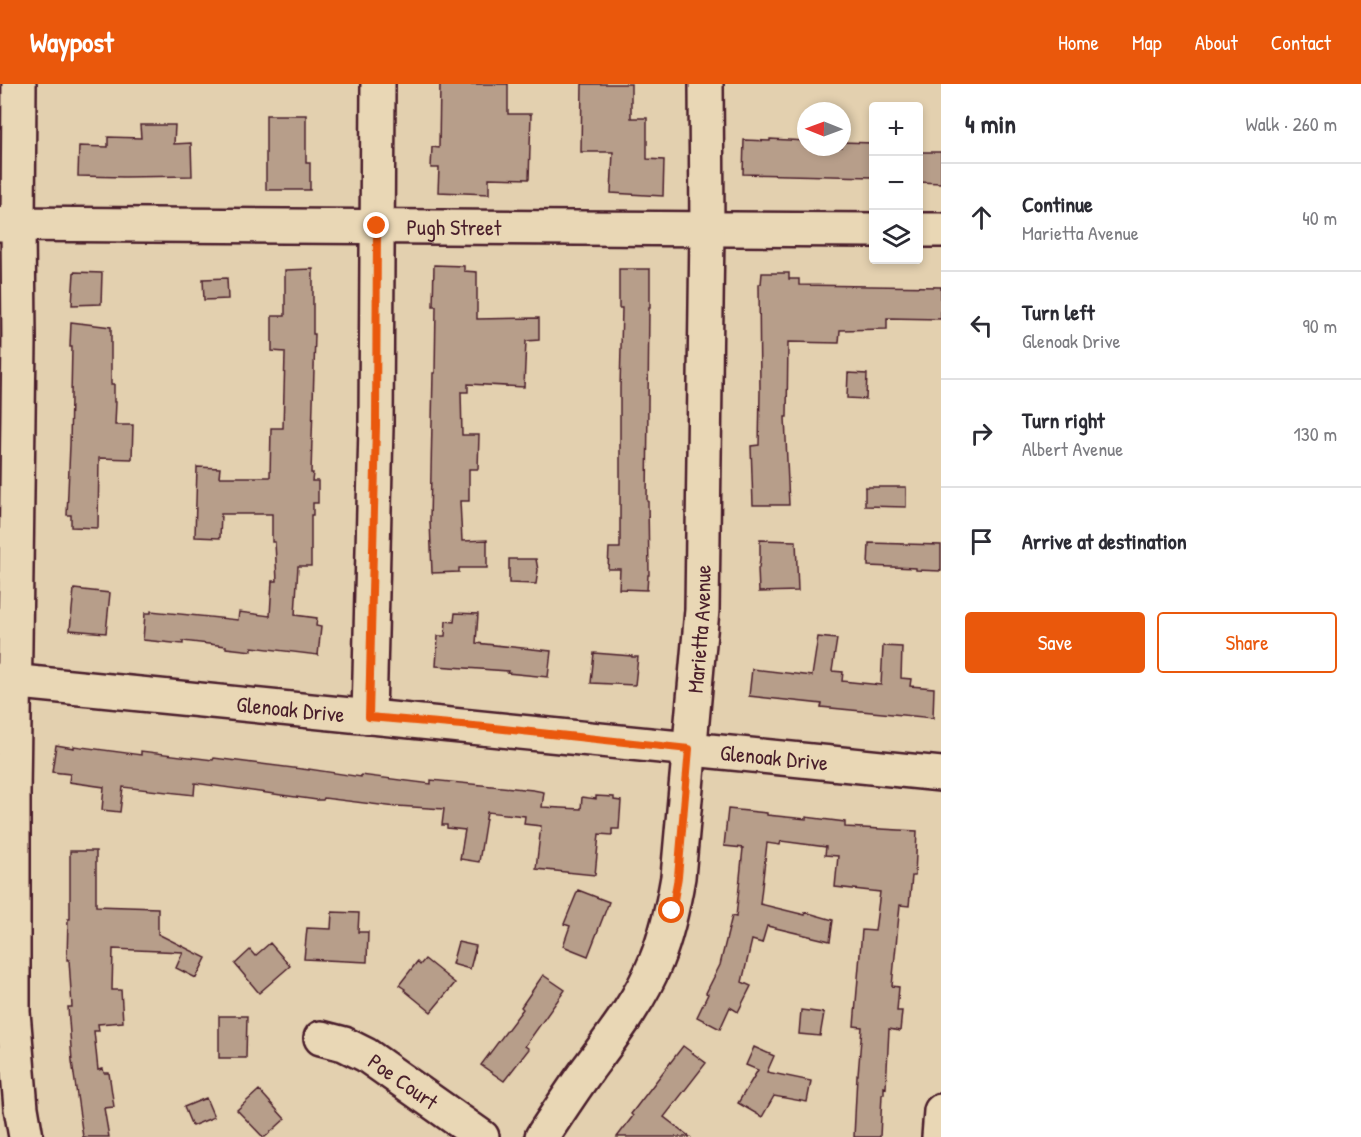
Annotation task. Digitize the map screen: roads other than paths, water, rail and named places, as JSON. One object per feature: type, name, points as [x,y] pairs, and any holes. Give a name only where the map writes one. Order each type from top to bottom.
[{"type":"street","points":[[19,84],[9,224],[19,341],[7,680],[13,794],[13,1012],[21,1108],[26,1137]]},
{"type":"street","points":[[369,717],[376,426],[378,84]]},
{"type":"street","name":"Marietta Avenue","points":[[542,1137],[642,992],[657,961],[672,911],[678,877],[702,610],[707,228],[706,84]]},
{"type":"street","name":"Pugh Street","points":[[9,224],[869,230]]},
{"type":"street","points":[[923,230],[941,230]]},
{"type":"street","name":"Glenoak Drive","points":[[7,680],[941,774]]},
{"type":"street","name":"Poe Court","points":[[321,1038],[344,1044],[366,1055],[482,1137]]},
{"type":"street","points":[[939,1137],[941,1111]]}]
